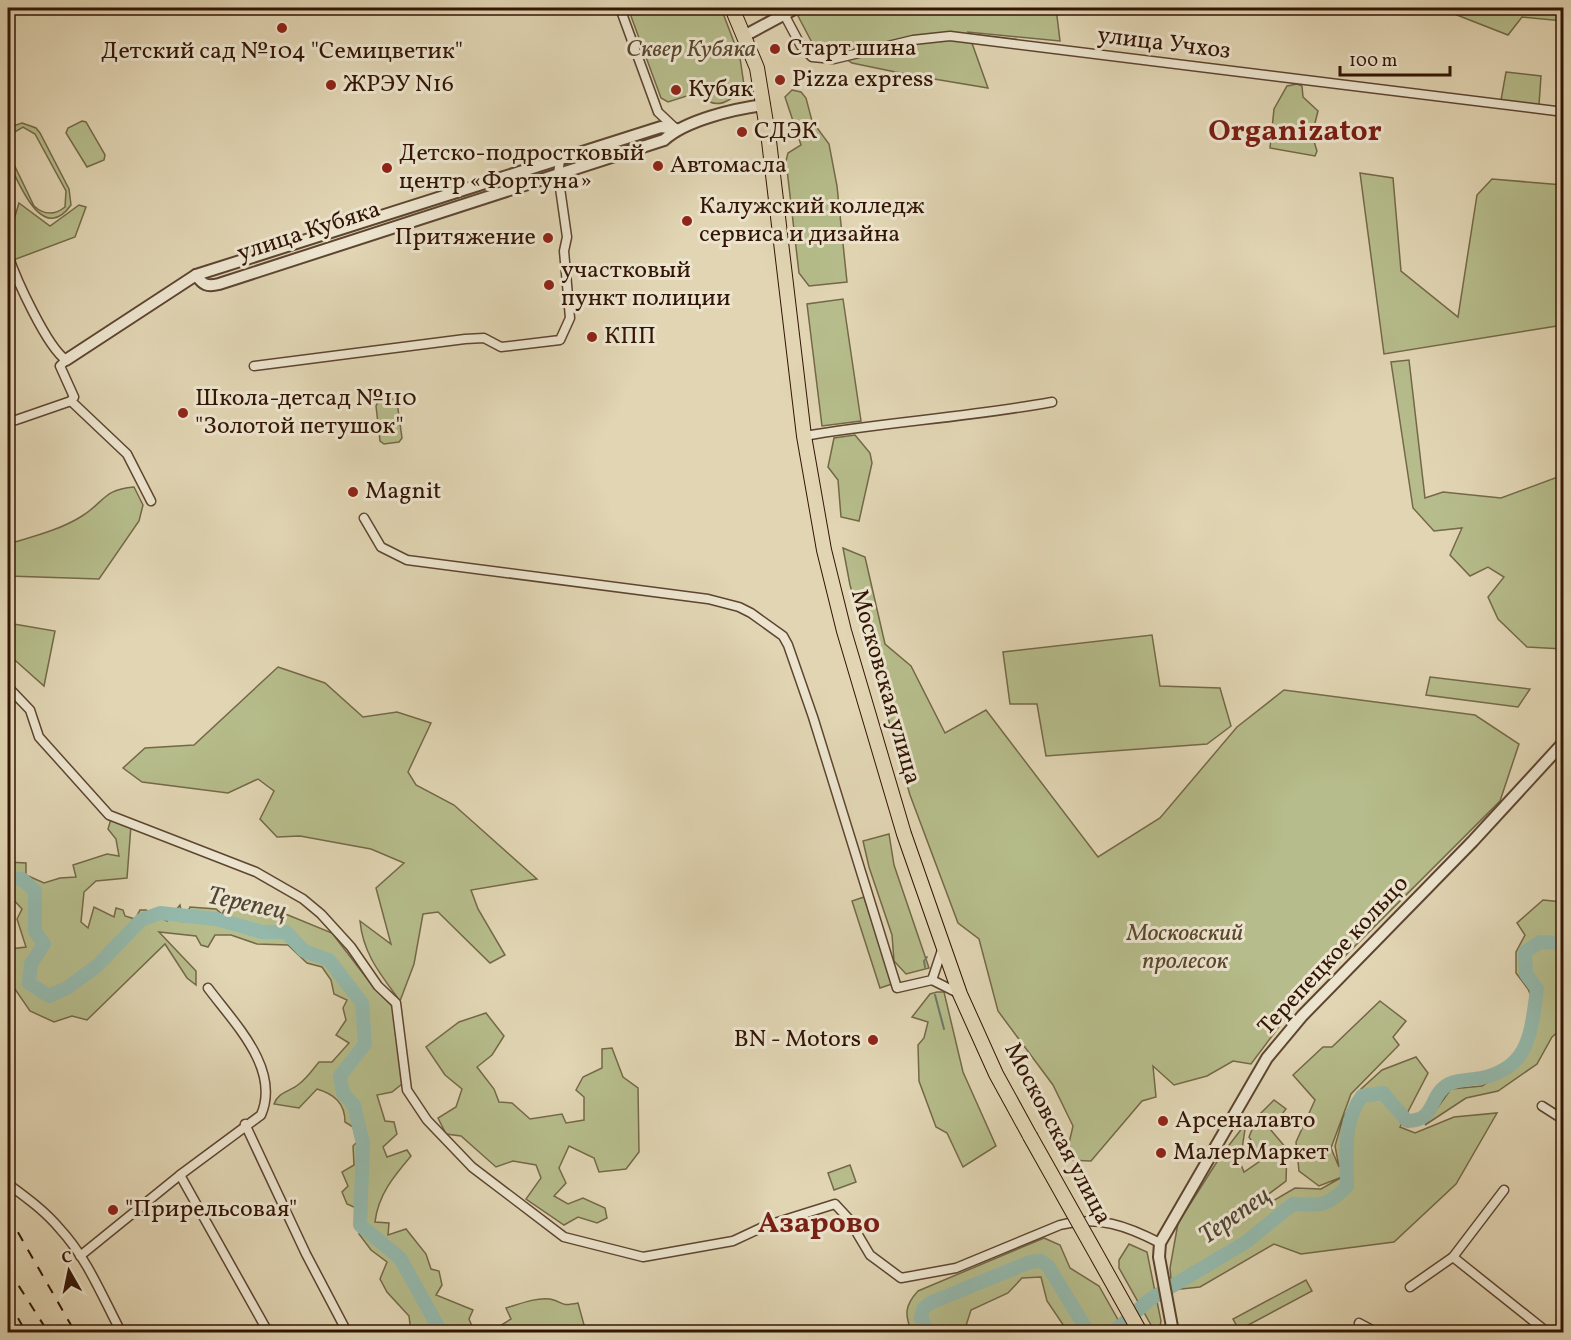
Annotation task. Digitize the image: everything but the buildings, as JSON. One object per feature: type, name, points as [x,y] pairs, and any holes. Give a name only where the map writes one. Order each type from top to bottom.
[{"type":"main road","name":"Московская улица","points":[[732,8],[757,68],[764,105],[804,436],[824,550],[844,631],[904,834],[960,994],[996,1074],[1140,1332]]},
{"type":"street","points":[[620,8],[658,112],[676,129]]},
{"type":"street","points":[[744,36],[785,16],[795,8]]},
{"type":"street","name":"улица Учхоз","points":[[785,16],[801,46],[812,57],[834,60],[913,40],[950,36],[1563,112]]},
{"type":"street","name":"улица Кубяка","points":[[66,360],[196,275],[661,127],[676,129],[735,111],[764,105]]},
{"type":"street","name":"улица Кубяка","points":[[196,275],[202,284],[210,286],[219,284],[664,140],[676,129]]},
{"type":"street","points":[[254,366],[465,339],[484,338],[501,347],[560,340],[570,318],[564,251],[567,237],[558,174],[560,160]]},
{"type":"street","points":[[8,255],[34,313],[58,355],[66,360],[60,366],[74,397],[71,401],[16,420],[8,419]]},
{"type":"street","points":[[71,401],[127,454],[151,501]]},
{"type":"street","points":[[804,436],[911,420],[995,412],[1052,402]]},
{"type":"street","points":[[364,518],[381,547],[407,560],[708,599],[739,607],[783,636],[813,717],[897,988],[932,980],[960,994]]},
{"type":"street","points":[[8,687],[30,710],[39,737],[109,815],[256,872],[303,899],[321,914],[396,1003],[407,1090],[427,1120],[472,1167],[564,1236],[643,1257],[733,1241],[765,1226],[835,1204],[848,1218],[870,1255],[901,1278],[956,1268],[1060,1225],[1077,1221],[1124,1225],[1160,1243]]},
{"type":"street","name":"Терепецкое кольцо","points":[[1173,1332],[1159,1257],[1160,1243],[1267,1058],[1302,1016],[1473,841],[1563,742]]},
{"type":"street","points":[[932,980],[943,946]]},
{"type":"street","points":[[80,1256],[180,1174],[245,1124],[261,1115],[267,1101],[257,1054],[208,988]]},
{"type":"street","points":[[1542,1106],[1563,1120]]},
{"type":"street","points":[[245,1124],[306,1254],[348,1332]]},
{"type":"street","points":[[180,1174],[268,1332]]},
{"type":"street","points":[[8,1184],[39,1207],[62,1230],[80,1256],[121,1332]]},
{"type":"street","points":[[1410,1287],[1453,1257],[1504,1190]]},
{"type":"street","points":[[1453,1257],[1547,1332]]},
{"type":"street","points":[[1359,1323],[1376,1332]]},
{"type":"green space","name":"Сквер Кубяка","points":[[628,8],[721,8],[740,58],[744,85],[734,96],[720,103],[708,101],[699,92],[668,102],[661,98]]},
{"type":"green space","points":[[807,8],[1056,8],[1060,41],[968,32],[988,88],[852,63],[837,53],[817,52],[798,16]]},
{"type":"green space","points":[[1439,8],[1563,8],[1563,21],[1522,17],[1508,35]]},
{"type":"green space","points":[[1506,72],[1541,76],[1539,105],[1501,100]]},
{"type":"green space","points":[[1297,84],[1302,86],[1303,97],[1318,111],[1312,135],[1317,151],[1315,156],[1270,148],[1274,109],[1287,86]]},
{"type":"green space","points":[[792,90],[801,92],[806,98],[812,121],[829,144],[837,186],[847,282],[809,286],[799,273],[786,161],[788,153],[801,145],[785,97]]},
{"type":"green space","points":[[82,121],[86,122],[105,155],[104,160],[87,167],[66,133],[68,128]]},
{"type":"green space","points":[[22,123],[36,128],[40,133],[69,189],[71,205],[60,216],[50,218],[32,206],[8,161],[8,152],[34,206],[50,213],[65,207],[66,191],[35,134],[23,127],[8,136],[10,127]]},
{"type":"green space","points":[[1360,173],[1393,178],[1401,271],[1458,317],[1477,195],[1492,179],[1563,185],[1563,325],[1384,354]]},
{"type":"green space","points":[[19,203],[50,226],[79,205],[86,207],[75,237],[8,262],[8,239]]},
{"type":"green space","points":[[843,299],[861,421],[822,426],[807,304]]},
{"type":"green space","points":[[1409,360],[1425,498],[1443,492],[1501,498],[1563,475],[1563,649],[1527,647],[1498,619],[1488,597],[1504,577],[1488,567],[1470,576],[1450,555],[1462,528],[1434,531],[1413,508],[1391,362]]},
{"type":"green space","points":[[393,399],[397,402],[402,438],[399,442],[384,444],[380,441],[376,406],[379,400]]},
{"type":"green space","points":[[855,435],[870,453],[872,463],[859,521],[841,517],[838,480],[828,467],[834,438]]},
{"type":"green space","points":[[134,487],[143,505],[139,521],[99,579],[8,576],[8,539],[12,543],[74,521],[110,494],[124,488]]},
{"type":"green space","name":"Московский пролесок","points":[[843,548],[865,557],[885,644],[911,666],[945,733],[986,710],[1098,857],[1160,818],[1237,727],[1284,690],[1475,715],[1519,744],[1500,801],[1293,1008],[1251,1064],[1233,1061],[1207,1076],[1174,1085],[1153,1066],[1156,1097],[1142,1101],[1091,1161],[1065,1160],[1073,1126],[1053,1085],[998,1011],[979,939],[958,923],[910,795],[850,585]]},
{"type":"green space","points":[[8,623],[55,631],[44,686],[8,654]]},
{"type":"green space","points":[[1152,635],[1160,686],[1220,688],[1231,726],[1207,744],[1046,756],[1037,704],[1010,704],[1003,652]]},
{"type":"green space","points":[[278,667],[325,683],[363,717],[397,712],[431,723],[408,772],[416,785],[454,805],[537,879],[471,890],[478,909],[505,955],[490,963],[438,912],[423,914],[414,964],[400,1001],[369,954],[360,921],[391,944],[376,888],[404,863],[371,849],[300,836],[277,837],[260,819],[274,791],[258,779],[228,793],[142,782],[123,768],[145,748],[194,745]]},
{"type":"green space","points":[[1430,677],[1530,689],[1518,707],[1426,695]]},
{"type":"green space","points":[[111,819],[131,825],[127,878],[96,881],[84,892],[81,922],[88,928],[94,907],[114,917],[116,908],[123,910],[125,916],[135,919],[140,910],[146,910],[167,921],[180,905],[183,921],[190,907],[216,909],[222,914],[226,906],[248,905],[288,915],[332,933],[375,989],[393,1007],[402,1084],[392,1092],[377,1095],[385,1121],[394,1122],[397,1134],[383,1147],[387,1157],[407,1150],[411,1156],[383,1195],[375,1222],[389,1223],[388,1235],[406,1229],[426,1254],[431,1269],[439,1271],[442,1285],[436,1295],[473,1310],[469,1319],[474,1331],[500,1326],[511,1319],[506,1308],[528,1301],[545,1299],[564,1304],[578,1303],[586,1332],[411,1332],[409,1316],[387,1292],[380,1279],[387,1262],[371,1250],[359,1234],[373,1231],[365,1222],[365,1212],[347,1204],[342,1192],[348,1186],[342,1172],[354,1165],[353,1146],[357,1142],[353,1127],[345,1122],[341,1105],[329,1094],[317,1089],[299,1108],[274,1104],[282,1094],[302,1082],[319,1062],[332,1062],[349,1043],[336,1035],[346,1020],[343,1008],[347,1000],[334,994],[331,980],[322,967],[307,963],[288,945],[257,944],[231,935],[215,935],[208,947],[201,945],[196,936],[159,932],[196,971],[196,985],[187,978],[165,944],[87,1020],[72,1016],[54,1022],[30,1011],[8,979],[10,949],[26,947],[17,919],[22,909],[12,898],[8,900],[8,862],[26,863],[26,875],[44,883],[60,878],[76,877],[73,865],[107,854],[119,856],[116,839],[108,829]]},
{"type":"green space","points":[[889,834],[894,865],[929,968],[906,974],[894,961],[892,935],[869,867],[863,841]]},
{"type":"green space","points":[[864,897],[892,984],[880,988],[852,901]]},
{"type":"green space","points":[[1543,900],[1563,902],[1563,1028],[1552,1037],[1537,1064],[1498,1091],[1466,1098],[1425,1125],[1451,1089],[1482,1086],[1515,1063],[1534,1003],[1528,989],[1516,973],[1516,952],[1525,935],[1517,923]]},
{"type":"green space","points":[[944,992],[963,1072],[996,1146],[963,1167],[947,1133],[936,1127],[919,1081],[918,1045],[924,1038],[928,1022],[912,1017],[930,994]]},
{"type":"green space","points":[[1380,1001],[1406,1021],[1393,1037],[1399,1045],[1351,1094],[1331,1148],[1339,1167],[1335,1146],[1343,1118],[1361,1089],[1382,1070],[1416,1057],[1428,1073],[1400,1127],[1415,1133],[1454,1117],[1497,1113],[1456,1184],[1394,1242],[1301,1254],[1274,1244],[1200,1287],[1172,1290],[1170,1268],[1178,1223],[1220,1157],[1246,1123],[1240,1162],[1244,1172],[1263,1159],[1249,1137],[1257,1117],[1274,1100],[1286,1109],[1270,1129],[1287,1149],[1286,1181],[1262,1199],[1266,1205],[1295,1188],[1321,1189],[1342,1177],[1319,1186],[1299,1171],[1296,1142],[1315,1100],[1293,1075],[1323,1047],[1332,1047]]},
{"type":"green space","points":[[486,1013],[504,1036],[492,1055],[477,1067],[494,1089],[499,1102],[512,1103],[530,1119],[562,1114],[566,1123],[584,1120],[584,1097],[576,1090],[583,1077],[602,1068],[602,1049],[612,1048],[623,1077],[638,1088],[639,1152],[626,1169],[599,1172],[594,1158],[569,1146],[559,1168],[566,1183],[554,1196],[568,1204],[583,1198],[605,1208],[607,1218],[597,1223],[578,1217],[564,1225],[526,1199],[541,1178],[536,1165],[513,1161],[496,1167],[461,1136],[446,1134],[438,1118],[456,1107],[462,1089],[445,1075],[426,1047],[459,1022]]},
{"type":"green space","points":[[850,1165],[856,1182],[834,1190],[828,1173]]},
{"type":"green space","points":[[1044,1238],[1060,1245],[1070,1268],[1099,1286],[1125,1332],[1068,1332],[1047,1301],[1041,1277],[1022,1278],[1008,1293],[971,1310],[964,1332],[912,1332],[907,1310],[910,1301],[918,1291]]},
{"type":"green space","points":[[1129,1244],[1147,1252],[1161,1321],[1159,1332],[1155,1332],[1119,1268],[1119,1260]]},
{"type":"green space","points":[[1306,1280],[1312,1291],[1239,1330],[1233,1319]]},
{"type":"waterway","name":"Терепец","points":[[8,878],[22,879],[35,891],[35,931],[44,944],[31,964],[29,983],[49,996],[67,988],[97,966],[141,920],[160,913],[216,919],[262,932],[286,932],[304,951],[329,960],[362,1003],[365,1044],[340,1076],[343,1093],[354,1105],[363,1144],[360,1225],[400,1258],[441,1332]]},
{"type":"waterway","name":"Терепец","points":[[1114,1332],[1149,1300],[1246,1242],[1293,1204],[1324,1203],[1341,1193],[1347,1186],[1348,1127],[1362,1096],[1383,1093],[1407,1121],[1417,1120],[1428,1112],[1438,1094],[1449,1084],[1481,1078],[1510,1066],[1525,1046],[1535,1005],[1537,989],[1526,974],[1525,952],[1540,942],[1558,943],[1564,935]]},
{"type":"waterway","points":[[925,967],[924,961],[927,957]]},
{"type":"waterway","points":[[935,995],[944,1029]]},
{"type":"waterway","name":"Терепец","points":[[928,1332],[921,1318],[923,1309],[930,1303],[1030,1262],[1041,1261],[1048,1266],[1088,1332]]},
{"type":"railway","points":[[8,1215],[75,1332]]},
{"type":"railway","points":[[8,1269],[48,1332]]},
{"type":"railway","points":[[8,1301],[26,1332]]},
{"type":"place","name":"Детский сад №104 \"Семицветик\"","points":[[282,28]]},
{"type":"place","name":"Старт шина","points":[[775,49]]},
{"type":"place","name":"Pizza express","points":[[780,80]]},
{"type":"place","name":"ЖРЭУ N16","points":[[331,85]]},
{"type":"place","name":"Кубяк","points":[[676,90]]},
{"type":"place","name":"СДЭК","points":[[742,132]]},
{"type":"place","name":"Автомасла","points":[[658,166]]},
{"type":"place","name":"Детско-подростковый центр «Фортуна»","points":[[387,168]]},
{"type":"place","name":"Калужский колледж сервиса и дизайна","points":[[687,221]]},
{"type":"place","name":"Притяжение","points":[[548,238]]},
{"type":"place","name":"участковый пункт полиции","points":[[549,285]]},
{"type":"place","name":"КПП","points":[[592,337]]},
{"type":"place","name":"Школа-детсад №110 \"Золотой петушок\"","points":[[183,413]]},
{"type":"place","name":"Magnit","points":[[353,492]]},
{"type":"place","name":"BN - Motors","points":[[873,1040]]},
{"type":"place","name":"Арсеналавто","points":[[1163,1121]]},
{"type":"place","name":"МалерМаркет","points":[[1161,1153]]},
{"type":"place","name":"\"Прирельсовая\"","points":[[113,1210]]},
{"type":"district","name":"Organizator","points":[[1295,132]]},
{"type":"district","name":"Азарово","points":[[819,1224]]}]
